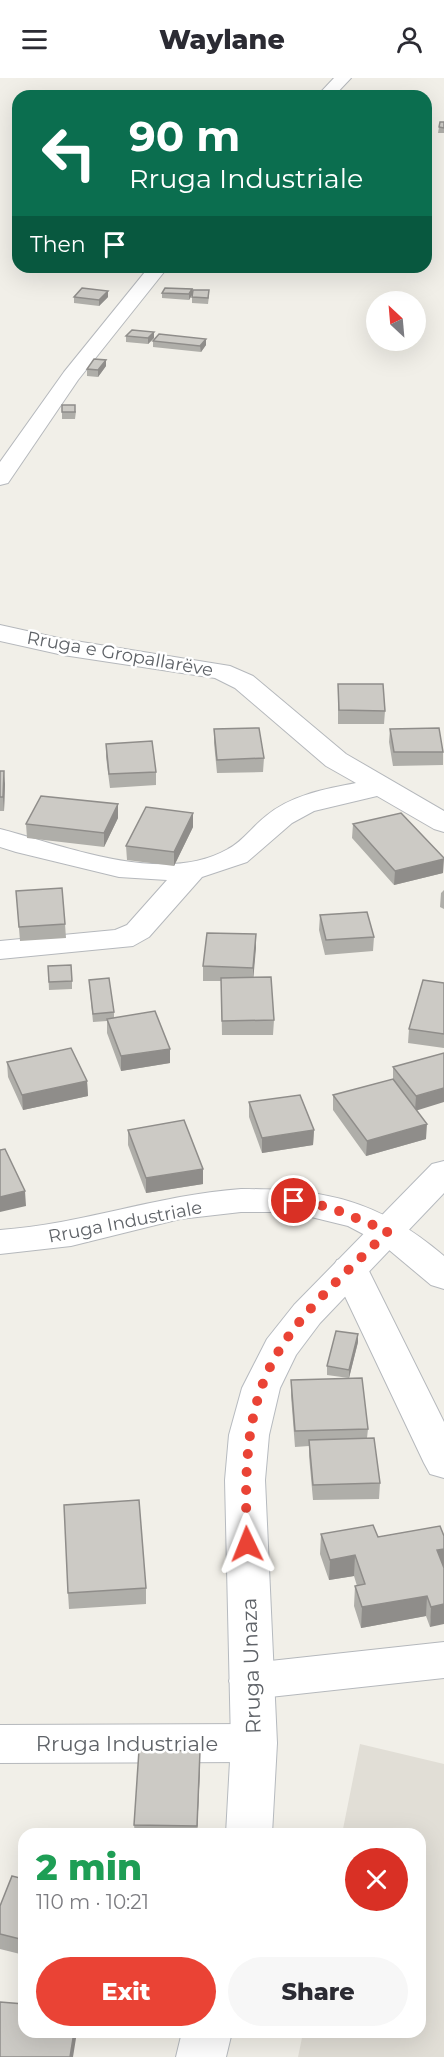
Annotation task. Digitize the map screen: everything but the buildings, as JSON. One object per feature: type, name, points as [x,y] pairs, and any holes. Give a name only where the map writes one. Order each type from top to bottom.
[{"type":"street","points":[[331,90],[343,78]]},
{"type":"street","points":[[0,478],[71,375],[154,273]]},
{"type":"street","name":"Rruga e Gropallarëve","points":[[0,633],[63,647],[221,671],[243,682],[326,753],[378,787],[444,824]]},
{"type":"street","points":[[0,838],[94,863],[170,872],[191,871],[217,865],[238,855],[283,816],[306,805],[378,787]]},
{"type":"street","points":[[0,950],[122,939],[138,931],[191,871]]},
{"type":"street","name":"Rruga Unaza","points":[[249,1828],[254,1743],[250,1681],[245,1480],[249,1435],[261,1388],[280,1349],[307,1314],[444,1173]]},
{"type":"street","name":"Rruga Industriale","points":[[0,1242],[80,1232],[153,1213],[243,1202],[294,1201],[329,1207],[388,1231],[444,1276]]},
{"type":"street","points":[[350,1269],[444,1463]]},
{"type":"street","points":[[250,1681],[444,1660]]},
{"type":"street","name":"Rruga Industriale","points":[[0,1744],[254,1743]]},
{"type":"street","points":[[201,2057],[206,2038]]},
{"type":"shaded area","points":[[360,1744],[444,1764],[444,2057],[298,2057],[302,2038],[426,2038],[426,1828],[343,1828]]},
{"type":"route","points":[[247,1544],[245,1480],[247,1457],[249,1435],[261,1388],[280,1349],[307,1314],[388,1231],[360,1217],[329,1207],[294,1201]]}]
